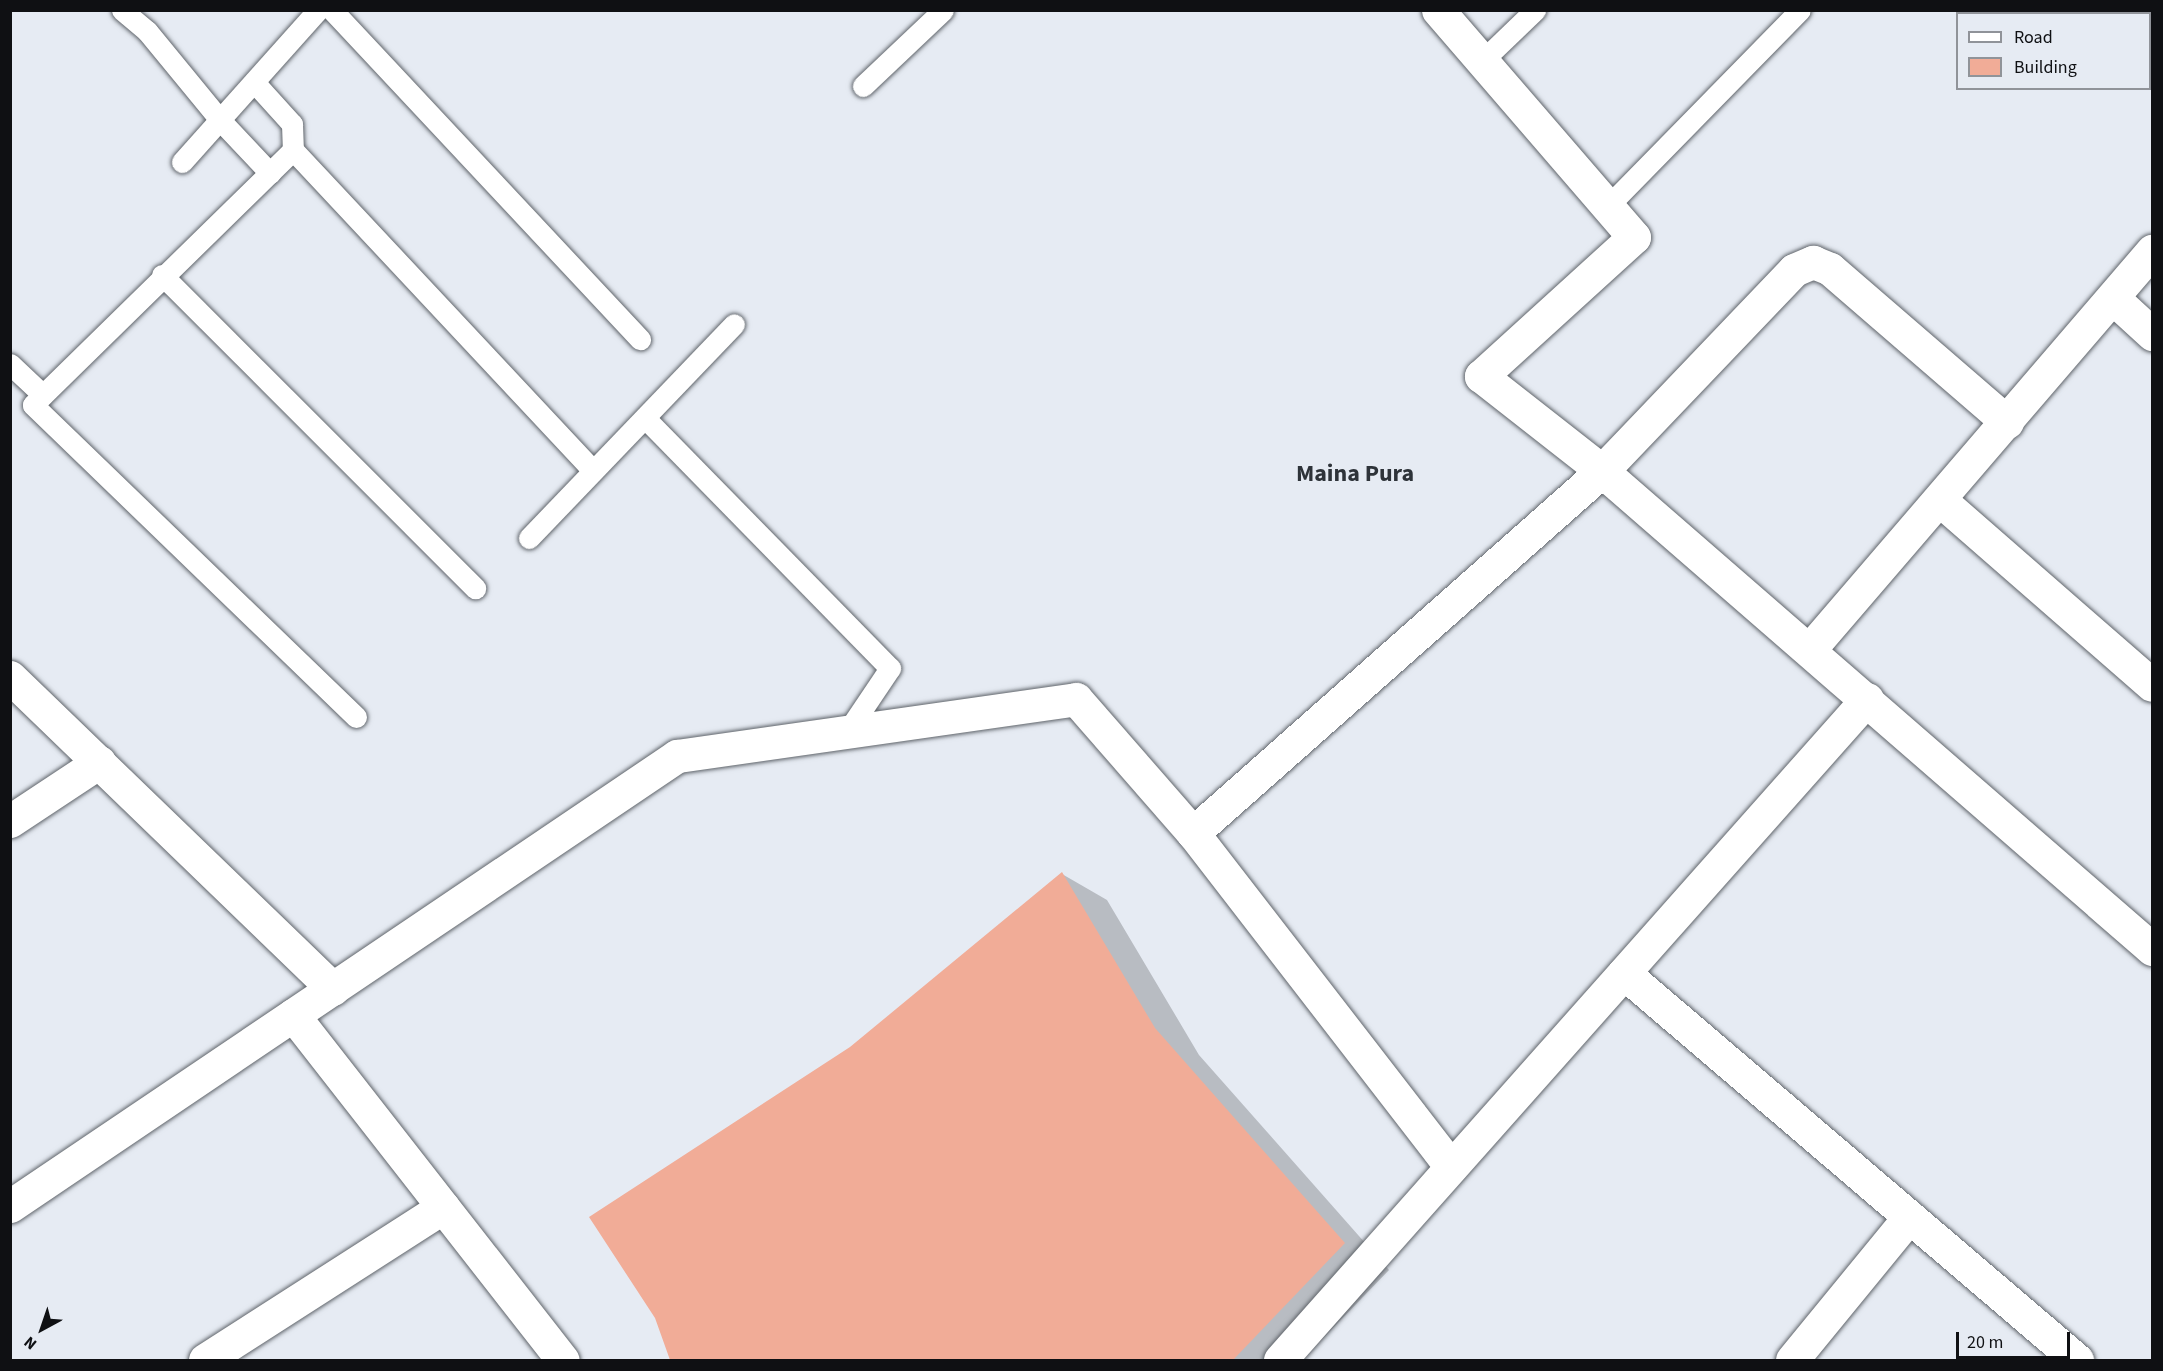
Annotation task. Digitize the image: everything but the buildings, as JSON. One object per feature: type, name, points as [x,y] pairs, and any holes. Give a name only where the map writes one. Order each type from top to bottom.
[{"type":"street","points":[[1438,10],[1634,237],[1482,376],[1602,471],[1810,649],[2152,949]]},
{"type":"street","points":[[1810,649],[2114,299],[2152,250]]},
{"type":"street","points":[[1193,833],[1602,471],[1794,270],[1813,262],[1830,269],[2007,422]]},
{"type":"street","points":[[2114,299],[2152,334]]},
{"type":"street","points":[[1940,500],[2152,685]]},
{"type":"street","points":[[10,677],[333,989]]},
{"type":"street","points":[[10,1206],[677,756],[1076,699],[1193,833],[1451,1167]]},
{"type":"street","points":[[1280,1360],[1867,699]]},
{"type":"street","points":[[10,821],[99,762]]},
{"type":"street","points":[[1624,973],[2077,1360]]},
{"type":"street","points":[[294,1015],[563,1360]]},
{"type":"street","points":[[205,1360],[443,1207]]},
{"type":"street","points":[[1792,1360],[1909,1217]]},
{"type":"lane","points":[[122,10],[147,31],[220,120],[270,173]]},
{"type":"lane","points":[[332,10],[640,339]]},
{"type":"lane","points":[[862,86],[943,10]]},
{"type":"lane","points":[[1482,61],[1535,10]]},
{"type":"lane","points":[[1608,206],[1800,10]]},
{"type":"lane","points":[[182,162],[254,82],[310,14]]},
{"type":"lane","points":[[254,82],[292,124],[293,150],[593,471]]},
{"type":"lane","points":[[293,150],[162,275],[33,405],[357,717]]},
{"type":"lane","points":[[162,275],[474,588]]},
{"type":"lane","points":[[529,538],[734,324]]},
{"type":"lane","points":[[10,364],[43,395]]},
{"type":"lane","points":[[645,418],[890,668],[847,732]]},
{"type":"district","name":"Maina Pura","points":[[1355,474]]}]
